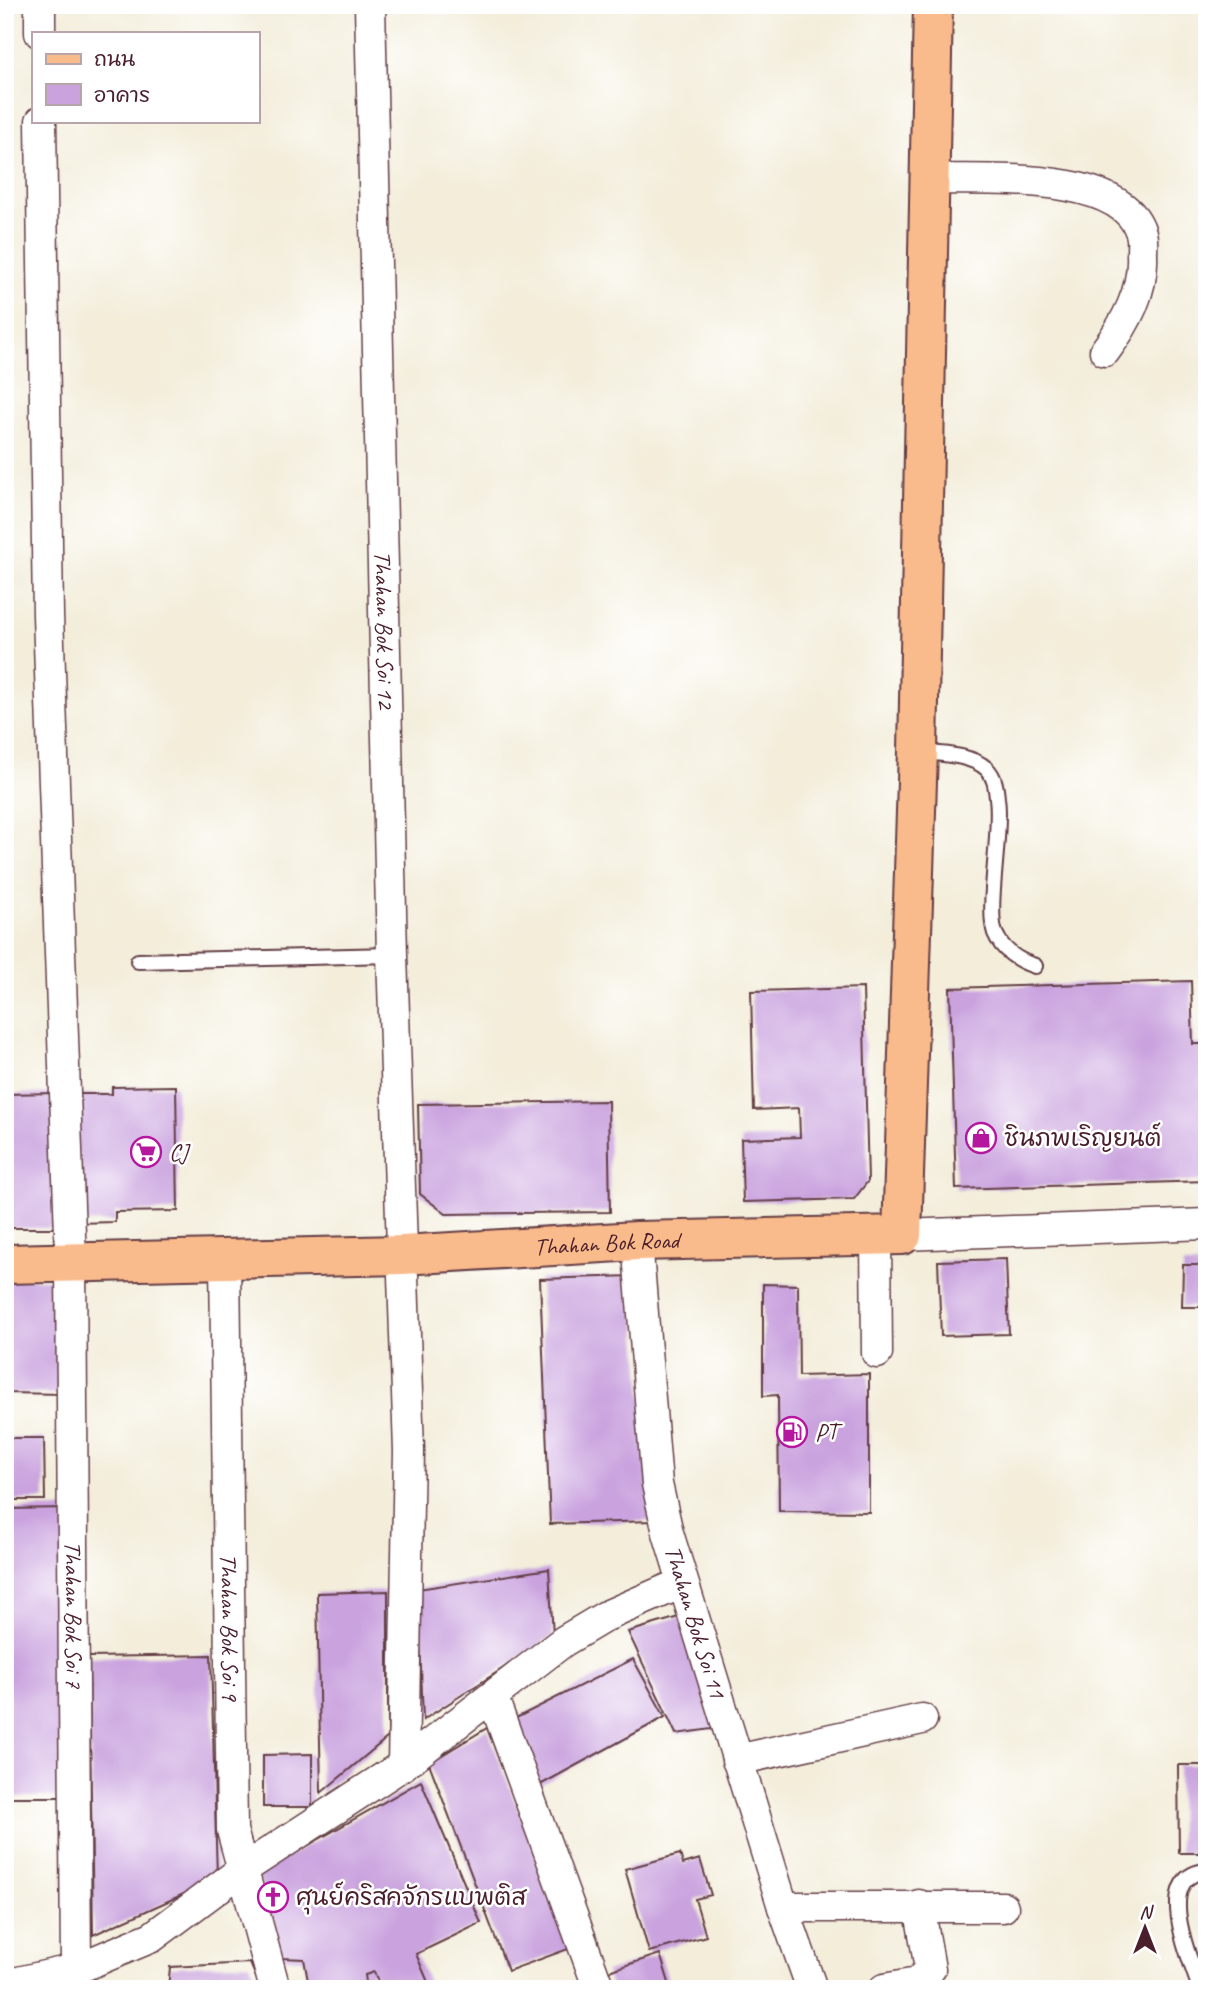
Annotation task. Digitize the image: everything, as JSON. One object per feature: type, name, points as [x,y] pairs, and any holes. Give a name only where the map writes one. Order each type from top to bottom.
[{"type":"main road","points":[[889,1235],[918,751],[933,5]]},
{"type":"main road","name":"Thahan Bok Road","points":[[5,1264],[402,1255],[637,1241],[889,1235]]},
{"type":"street","points":[[40,5],[40,32]]},
{"type":"street","name":"Thahan Bok Soi 12","points":[[370,5],[393,955],[409,1451],[403,1765]]},
{"type":"street","name":"Thahan Bok Soi 7","points":[[41,122],[48,615],[71,1262],[76,1969]]},
{"type":"street","points":[[929,179],[1059,183],[1092,191],[1132,216],[1141,233],[1143,261],[1137,296],[1122,329],[1105,351]]},
{"type":"street","name":"Thahan Bok Road","points":[[889,1235],[1207,1224]]},
{"type":"street","points":[[877,1353],[889,1235]]},
{"type":"street","name":"Thahan Bok Soi 11","points":[[637,1241],[657,1484],[682,1583],[783,1907],[812,1989]]},
{"type":"street","name":"Thahan Bok Soi 9","points":[[225,1259],[232,1830],[275,1989]]},
{"type":"street","points":[[5,1985],[76,1969],[152,1937],[242,1870],[403,1765],[564,1641],[606,1616],[682,1583]]},
{"type":"street","points":[[493,1698],[599,1989]]},
{"type":"street","points":[[737,1760],[922,1719]]},
{"type":"street","points":[[884,1989],[917,1983],[930,1969],[919,1905]]},
{"type":"street","points":[[783,1907],[1003,1907]]},
{"type":"lane","points":[[918,751],[973,761],[986,768],[995,781],[999,815],[993,925],[1009,952],[1021,962],[1035,966]]},
{"type":"lane","points":[[138,961],[393,955]]},
{"type":"lane","points":[[1200,1989],[1176,1897],[1182,1881],[1193,1872],[1207,1871]]},
{"type":"building","points":[[1191,981],[1193,1044],[1207,1044],[1207,1181],[956,1189],[950,988]]},
{"type":"building","points":[[863,988],[868,1181],[854,1199],[743,1202],[741,1139],[800,1137],[799,1108],[754,1110],[751,991]]},
{"type":"building","name":"CJ","points":[[176,1086],[178,1211],[115,1212],[115,1222],[76,1223],[73,1094],[112,1094],[112,1087]]},
{"type":"building","points":[[55,1093],[63,1228],[5,1228],[5,1094]]},
{"type":"building","points":[[608,1101],[610,1212],[446,1214],[420,1194],[418,1104]]},
{"type":"building","points":[[1006,1259],[1009,1334],[941,1336],[938,1261]]},
{"type":"building","points":[[1183,1265],[1207,1265],[1207,1307],[1182,1307]]},
{"type":"building","points":[[632,1276],[653,1521],[550,1524],[540,1279]]},
{"type":"building","points":[[5,1279],[67,1279],[65,1394],[5,1393]]},
{"type":"building","points":[[763,1284],[798,1285],[799,1376],[869,1374],[869,1512],[779,1511],[778,1395],[763,1396]]},
{"type":"building","points":[[5,1438],[44,1438],[45,1500],[5,1500]]},
{"type":"building","points":[[66,1508],[70,1797],[5,1797],[5,1509]]},
{"type":"building","points":[[549,1569],[553,1636],[423,1720],[418,1589]]},
{"type":"building","points":[[388,1591],[388,1737],[321,1793],[317,1593]]},
{"type":"building","points":[[682,1616],[719,1728],[676,1734],[628,1632]]},
{"type":"building","points":[[211,1655],[217,1879],[93,1935],[89,1657]]},
{"type":"building","points":[[633,1659],[665,1717],[540,1785],[512,1720]]},
{"type":"building","points":[[487,1728],[571,1948],[508,1971],[429,1763]]},
{"type":"building","points":[[312,1754],[312,1807],[263,1807],[263,1755]]},
{"type":"building","points":[[1178,1765],[1207,1765],[1207,1853],[1179,1853]]},
{"type":"building","points":[[421,1781],[481,1923],[416,1954],[431,1989],[381,1989],[374,1972],[365,1975],[367,1989],[301,1989],[300,1982],[308,1981],[304,1959],[282,1958],[258,1874]]},
{"type":"building","points":[[680,1854],[683,1864],[700,1859],[711,1895],[695,1899],[706,1936],[649,1952],[625,1869]]},
{"type":"building","points":[[660,1954],[671,1989],[612,1989],[606,1972]]},
{"type":"building","points":[[250,1963],[261,1989],[168,1989],[170,1967]]},
{"type":"building","points":[[94,1976],[97,1989],[48,1989]]},
{"type":"place","name":"ชินภพเริญยนต์","points":[[981,1138]]},
{"type":"place","name":"CJ","points":[[146,1152]]},
{"type":"place","name":"PT","points":[[792,1432]]},
{"type":"place","name":"ศุนย์คริสคจักรแบพติส","points":[[273,1897]]}]
